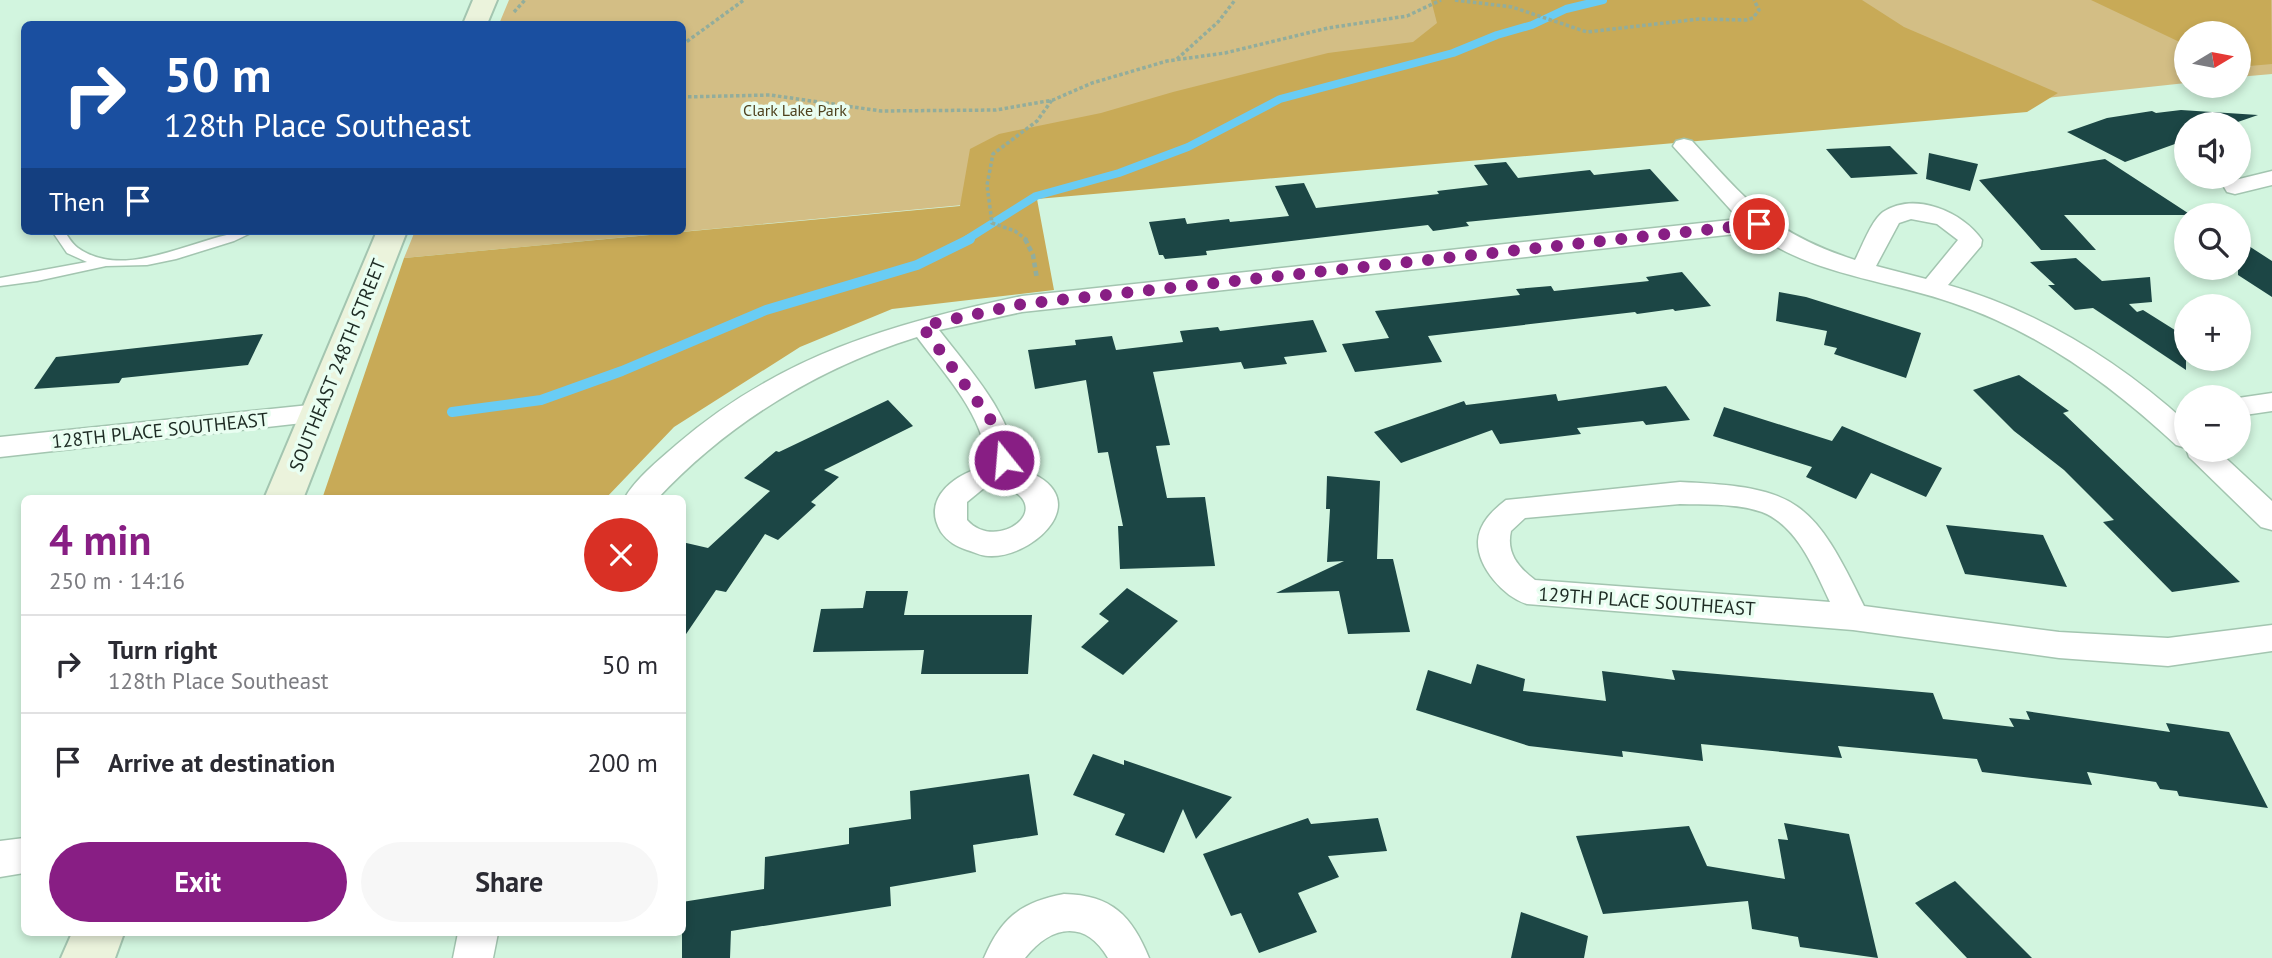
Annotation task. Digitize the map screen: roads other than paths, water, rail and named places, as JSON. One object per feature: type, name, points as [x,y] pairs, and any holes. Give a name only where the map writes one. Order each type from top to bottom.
[{"type":"street","points":[[476,21],[485,0]]},
{"type":"street","points":[[1684,146],[1759,224],[1782,240],[1811,253],[1931,288],[1997,311],[2045,334],[2174,415]]},
{"type":"street","points":[[2251,183],[2272,178]]},
{"type":"street","points":[[1862,269],[1890,218],[1908,212],[1936,215],[1959,226],[1970,240],[1969,246],[1931,288]]},
{"type":"street","points":[[643,495],[721,425],[800,375],[872,343],[922,326],[1041,302],[1759,224]]},
{"type":"street","name":"SOUTHEAST 248TH STREET","points":[[285,495],[390,235]]},
{"type":"street","points":[[922,326],[993,423],[1004,460],[1004,476]]},
{"type":"street","points":[[2251,405],[2272,402]]},
{"type":"street","name":"128TH PLACE SOUTHEAST","points":[[0,447],[319,413]]},
{"type":"street","points":[[2212,462],[2272,519]]},
{"type":"street","name":"129TH PLACE SOUTHEAST","points":[[1853,617],[1823,554],[1800,524],[1773,504],[1733,495],[1680,493],[1517,508],[1506,515],[1493,540],[1494,551],[1502,569],[1527,592],[1853,617],[2059,645],[2168,652],[2272,638]]},
{"type":"street","points":[[0,859],[21,856]]},
{"type":"street","points":[[1004,958],[1016,936],[1031,923],[1050,915],[1070,912],[1089,916],[1107,925],[1120,939],[1129,958]]},
{"type":"street","points":[[88,958],[97,936]]},
{"type":"street","points":[[473,958],[477,936]]},
{"type":"lane","points":[[60,235],[65,244],[78,253],[92,260],[107,262],[145,262],[237,235]]},
{"type":"lane","points":[[0,282],[107,262]]},
{"type":"waterway","points":[[966,240],[1036,196],[1119,173],[1188,147],[1280,99],[1453,53],[1497,35],[1532,25],[1566,9],[1603,0]]},
{"type":"waterway","points":[[452,412],[541,400],[622,371],[766,310],[917,265],[970,239]]},
{"type":"park label","name":"Clark Lake Park","points":[[795,110]]}]
